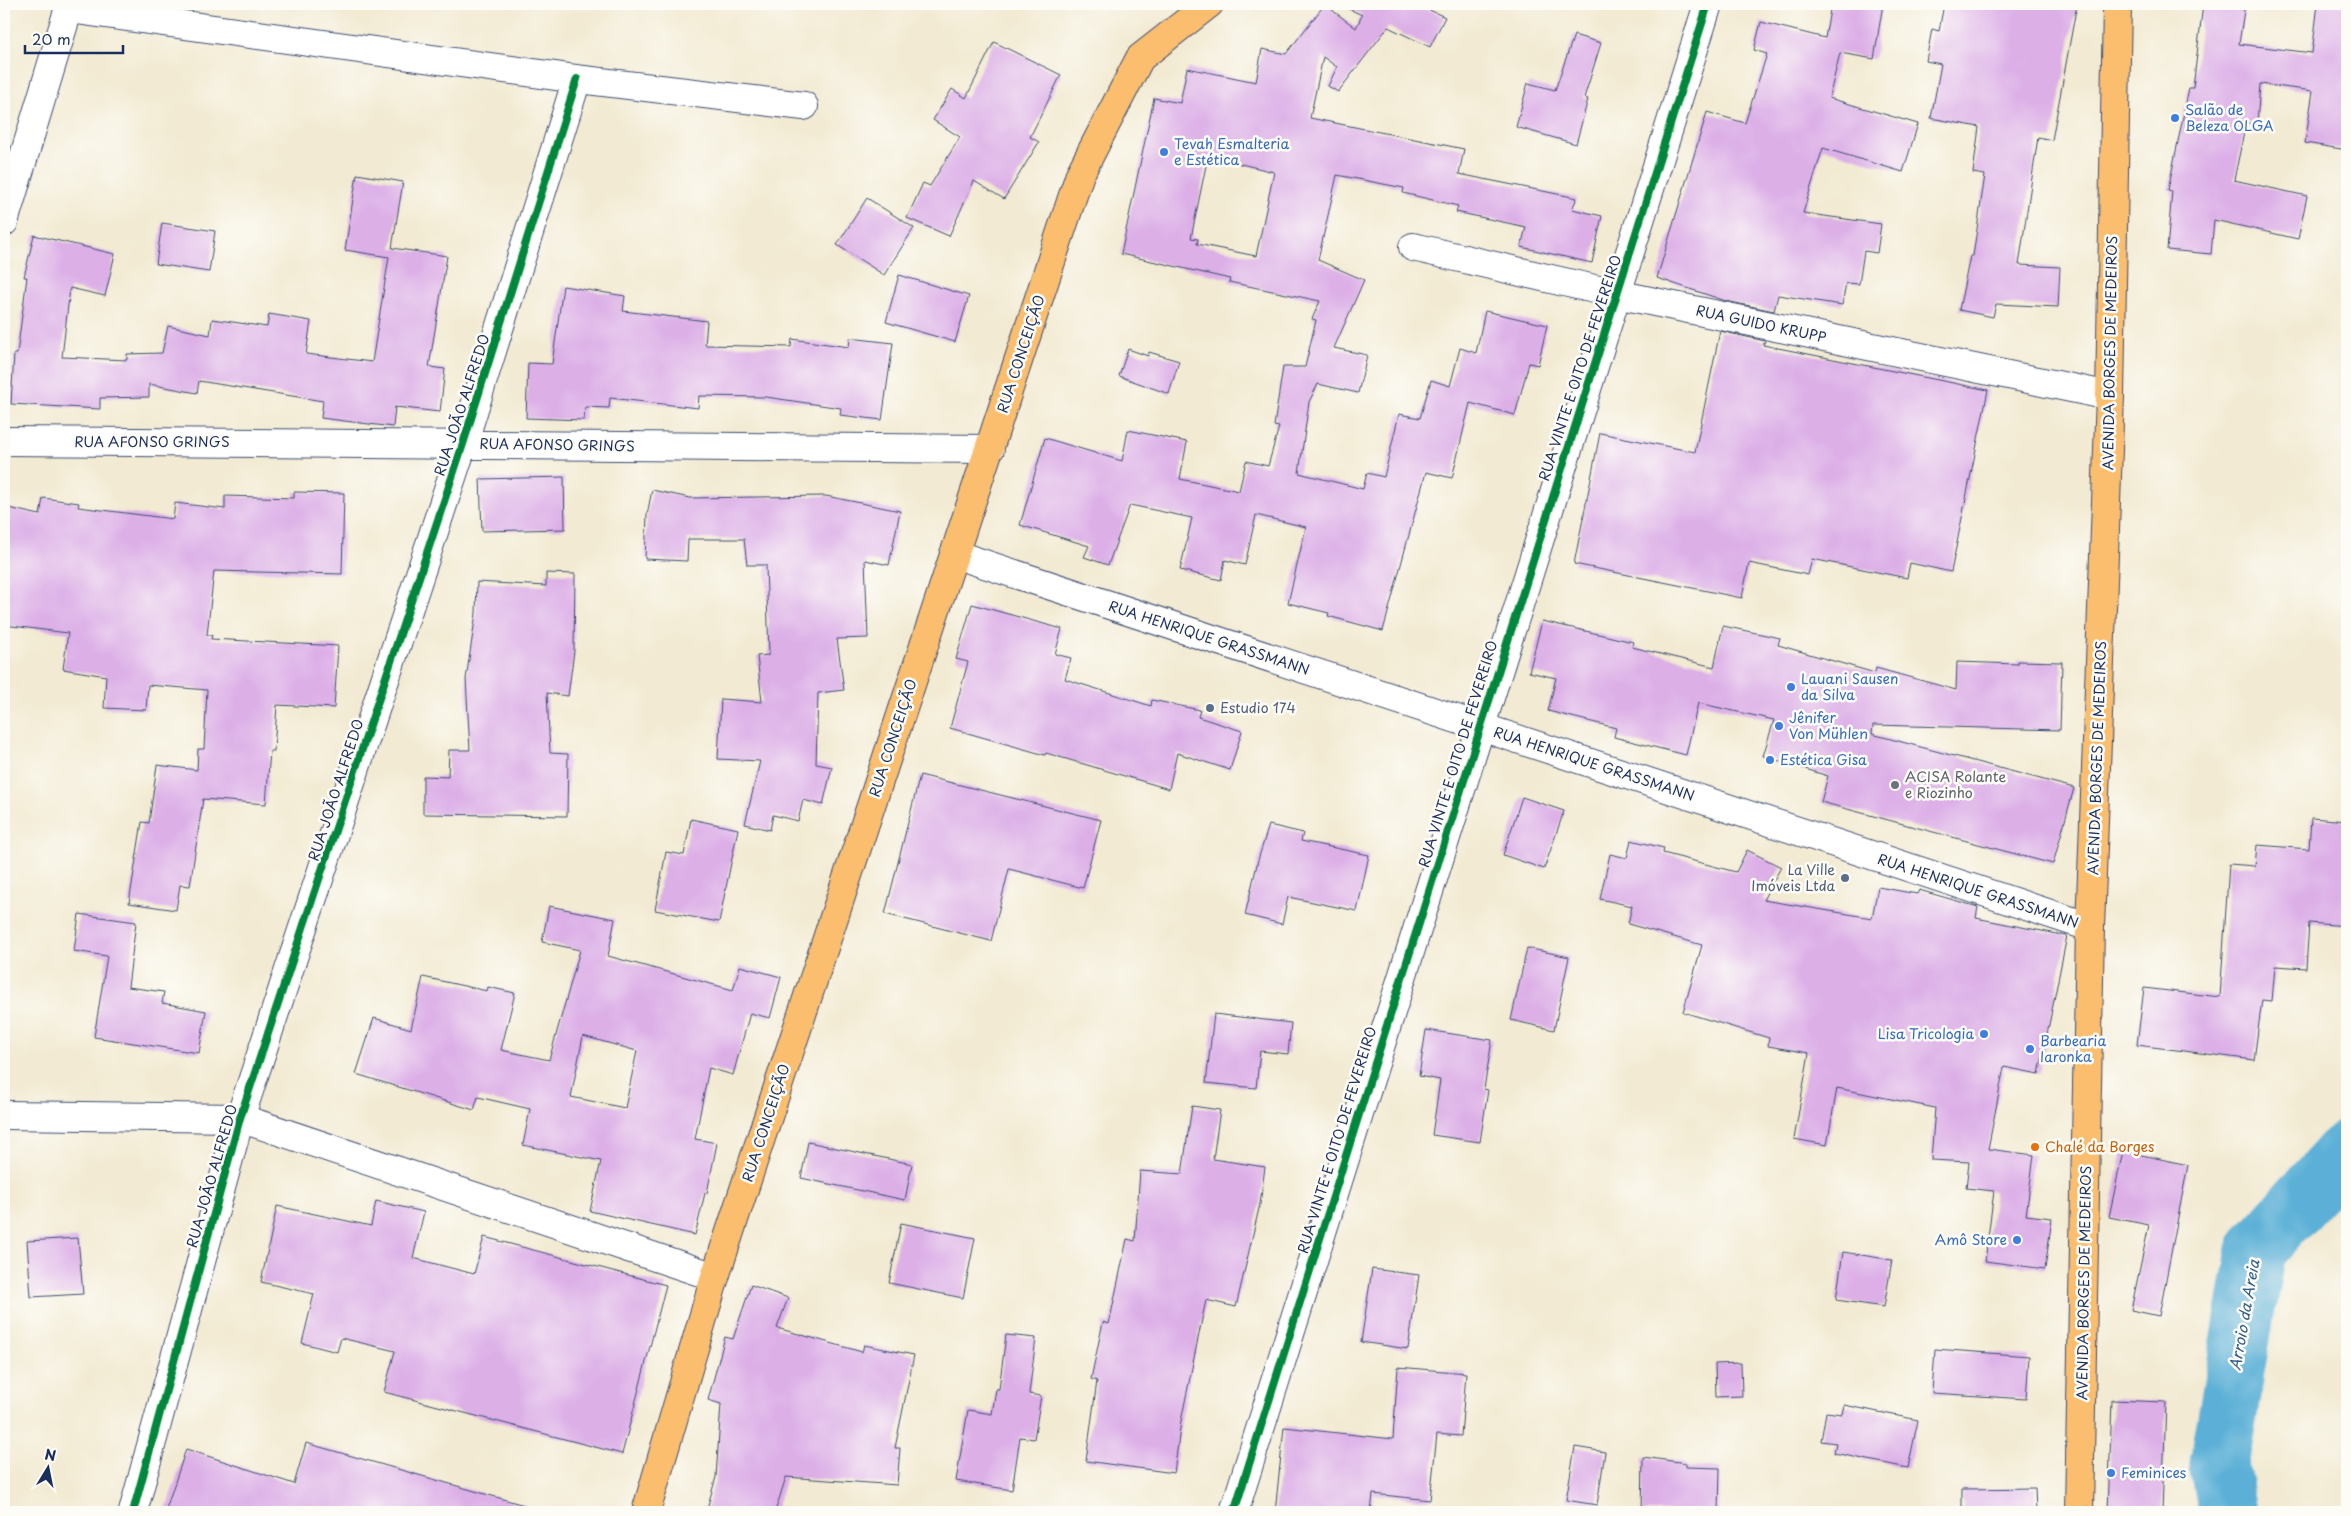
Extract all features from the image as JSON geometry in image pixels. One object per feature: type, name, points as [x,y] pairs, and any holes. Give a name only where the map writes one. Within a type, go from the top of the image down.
[{"type":"main road","name":"RUA CONCEIÇÃO","points":[[646,1512],[715,1277],[1080,174],[1140,58],[1209,4]]},
{"type":"main road","name":"AVENIDA BORGES DE MEDEIROS","points":[[2079,1512],[2090,928],[2110,396],[2117,4]]},
{"type":"street","name":"RUA VINTE E OITO DE FEVEREIRO","points":[[1234,1512],[1479,727],[1708,4]]},
{"type":"street","points":[[4,222],[69,6],[577,79],[804,106]]},
{"type":"street","name":"RUA JOÃO ALFREDO","points":[[133,1512],[240,1118],[463,444],[577,79]]},
{"type":"street","name":"RUA GUIDO KRUPP","points":[[1413,247],[1616,294],[2110,396]]},
{"type":"street","name":"RUA AFONSO GRINGS","points":[[4,441],[990,449]]},
{"type":"street","name":"RUA HENRIQUE GRASSMANN","points":[[954,554],[2090,928]]},
{"type":"street","points":[[4,1115],[240,1118],[715,1277]]},
{"type":"building","points":[[1325,4],[1334,4],[1332,10],[1356,28],[1362,15],[1338,4],[1416,4],[1445,17],[1430,47],[1388,27],[1338,92],[1328,86],[1337,67],[1323,57],[1310,118],[1464,149],[1459,174],[1577,198],[1572,209],[1602,216],[1592,263],[1521,247],[1526,227],[1456,212],[1458,206],[1403,193],[1404,188],[1337,175],[1318,260],[1364,280],[1334,348],[1367,355],[1358,393],[1318,384],[1309,402],[1299,473],[1363,489],[1367,473],[1384,477],[1399,414],[1420,418],[1431,380],[1450,386],[1460,348],[1476,353],[1485,311],[1547,325],[1538,365],[1529,363],[1515,415],[1470,403],[1452,478],[1426,472],[1383,631],[1328,616],[1329,613],[1288,603],[1306,527],[1256,515],[1245,565],[1225,560],[1221,580],[1180,570],[1192,518],[1130,505],[1108,565],[1084,557],[1089,546],[1020,525],[1045,438],[1122,461],[1128,430],[1187,442],[1180,479],[1239,491],[1246,461],[1268,466],[1279,427],[1274,426],[1283,367],[1305,367],[1316,320],[1312,319],[1320,301],[1229,282],[1230,279],[1121,254],[1154,98],[1180,103],[1187,68],[1256,82],[1262,49],[1286,54]],"holes":[[[1208,156],[1274,172],[1256,256],[1197,244],[1198,239],[1191,238]]]},
{"type":"building","points":[[1831,4],[1883,4],[1874,59],[1840,53],[1829,98],[1918,124],[1903,172],[1823,148],[1803,213],[1881,224],[1877,253],[1864,251],[1859,284],[1846,283],[1842,305],[1778,295],[1774,311],[1726,301],[1657,278],[1707,112],[1745,123],[1767,54],[1754,50],[1761,22],[1825,38]]},
{"type":"building","points":[[1944,4],[2077,4],[2052,140],[2038,137],[2019,265],[2060,267],[2058,307],[1996,304],[1993,317],[1959,310],[1970,256],[1973,256],[1985,175],[1973,173],[1979,127],[1931,118],[1941,64],[1926,61],[1932,29],[1939,31]]},
{"type":"building","points":[[2203,4],[2245,4],[2239,44],[2312,53],[2318,4],[2347,4],[2347,150],[2305,143],[2313,91],[2260,84],[2257,124],[2246,123],[2234,180],[2307,196],[2298,239],[2214,220],[2211,254],[2167,250],[2172,191],[2168,190],[2189,88],[2193,88]]},
{"type":"building","points":[[1574,35],[1601,43],[1584,98],[1588,99],[1576,144],[1516,127],[1528,83],[1555,90]]},
{"type":"building","points":[[994,42],[1061,75],[1030,137],[1039,142],[1004,199],[974,181],[949,236],[907,218],[923,183],[930,186],[960,137],[933,120],[952,89],[966,98]]},
{"type":"building","points":[[357,174],[403,182],[392,248],[447,256],[429,367],[445,369],[440,412],[395,407],[393,427],[321,418],[323,401],[199,381],[197,393],[149,384],[149,397],[100,398],[100,409],[11,404],[14,354],[17,354],[27,277],[24,277],[34,235],[115,254],[105,296],[70,288],[62,357],[127,360],[127,354],[162,353],[168,326],[210,335],[212,319],[267,327],[269,314],[311,321],[306,354],[372,362],[389,257],[345,250]]},
{"type":"building","points":[[867,198],[914,228],[884,275],[837,245]]},
{"type":"building","points":[[162,223],[215,231],[209,272],[156,264]]},
{"type":"building","points":[[899,275],[969,296],[955,342],[886,322]]},
{"type":"building","points":[[563,286],[625,296],[623,311],[707,321],[705,345],[791,347],[792,339],[849,347],[850,338],[893,343],[882,420],[840,415],[841,408],[766,397],[699,396],[698,408],[610,398],[609,408],[585,407],[584,420],[526,418],[528,363],[552,364]]},
{"type":"building","points":[[1720,331],[1765,341],[1763,345],[1988,390],[1951,572],[1910,563],[1907,578],[1812,559],[1808,575],[1749,563],[1742,598],[1574,564],[1600,433],[1695,452]]},
{"type":"building","points":[[1128,349],[1148,356],[1149,352],[1179,361],[1169,394],[1119,376]]},
{"type":"building","points":[[564,477],[565,529],[482,531],[480,479]]},
{"type":"building","points":[[652,490],[690,498],[826,496],[900,511],[889,565],[865,560],[868,638],[837,639],[844,690],[818,693],[816,764],[832,767],[823,805],[803,800],[798,821],[773,815],[770,830],[745,824],[760,761],[718,759],[721,699],[762,702],[757,656],[769,655],[766,565],[747,565],[744,539],[688,539],[687,561],[645,559],[647,515]]},
{"type":"building","points":[[294,492],[344,493],[342,574],[214,571],[207,635],[212,635],[211,639],[338,646],[334,708],[277,705],[274,751],[270,751],[266,804],[203,799],[190,886],[180,885],[176,910],[129,903],[142,822],[149,823],[157,765],[197,770],[198,749],[204,749],[207,690],[148,685],[146,710],[104,708],[106,676],[63,669],[68,633],[4,625],[4,507],[40,515],[43,498],[79,503],[78,507],[173,519],[175,503],[225,509],[225,496],[294,498]]},
{"type":"building","points":[[546,573],[575,574],[574,651],[568,696],[547,693],[550,753],[568,754],[567,816],[423,814],[423,776],[448,777],[449,750],[470,750],[466,679],[476,613],[477,582],[546,586]]},
{"type":"building","points":[[972,604],[1062,629],[1055,654],[1071,658],[1065,679],[1151,706],[1152,700],[1200,710],[1198,717],[1242,731],[1230,770],[1177,753],[1169,789],[1046,753],[1045,755],[950,728],[968,662],[956,659]]},
{"type":"building","points":[[1542,621],[1633,642],[1632,647],[1714,667],[1723,626],[1780,638],[1778,645],[1875,673],[1876,668],[1956,690],[1957,662],[2018,664],[2018,661],[2062,662],[2060,730],[1873,725],[1872,734],[2074,788],[2053,864],[1821,802],[1828,776],[1763,756],[1774,720],[1698,703],[1686,755],[1614,737],[1616,728],[1548,711],[1556,678],[1529,672]]},
{"type":"building","points":[[920,775],[1101,820],[1083,888],[1009,869],[991,941],[885,914]]},
{"type":"building","points":[[1522,797],[1564,811],[1544,869],[1503,855]]},
{"type":"building","points":[[2311,818],[2347,821],[2347,926],[2309,923],[2306,968],[2275,966],[2272,1001],[2262,1000],[2254,1060],[2137,1045],[2144,988],[2220,997],[2229,864],[2255,866],[2257,845],[2309,849]]},
{"type":"building","points":[[691,819],[738,829],[719,922],[655,910],[666,852],[684,855]]},
{"type":"building","points":[[1269,825],[1303,833],[1301,841],[1369,855],[1357,911],[1288,897],[1282,924],[1245,915],[1258,860]]},
{"type":"building","points":[[1631,840],[1664,848],[1663,853],[1736,872],[1747,850],[1781,867],[1763,900],[1872,918],[1878,887],[1917,894],[1919,890],[1978,907],[1976,918],[2067,936],[2039,1074],[2004,1067],[1988,1149],[2034,1155],[2026,1215],[2052,1218],[2045,1269],[1985,1261],[1994,1191],[1966,1188],[1969,1162],[1931,1160],[1935,1108],[1837,1088],[1827,1145],[1794,1139],[1809,1053],[1768,1046],[1769,1038],[1683,1012],[1702,945],[1628,924],[1632,906],[1600,899],[1610,854],[1627,858]]},
{"type":"building","points":[[549,906],[615,919],[608,956],[733,990],[740,966],[781,977],[770,1018],[750,1013],[733,1075],[709,1068],[695,1139],[717,1143],[707,1193],[705,1193],[695,1235],[590,1211],[601,1161],[523,1145],[530,1109],[478,1097],[474,1110],[356,1074],[374,1018],[411,1029],[423,977],[487,991],[488,987],[515,993],[501,1050],[549,1060],[580,950],[542,942]],"holes":[[[583,1036],[637,1051],[625,1108],[571,1097]]]},
{"type":"building","points":[[79,914],[136,922],[128,987],[164,992],[162,1003],[206,1011],[199,1053],[94,1037],[107,956],[74,951]]},
{"type":"building","points":[[1527,948],[1569,957],[1554,1030],[1511,1020]]},
{"type":"building","points":[[1214,1014],[1291,1023],[1288,1054],[1260,1051],[1256,1088],[1206,1083]]},
{"type":"building","points":[[1426,1030],[1492,1040],[1484,1089],[1488,1090],[1480,1142],[1432,1135],[1440,1080],[1419,1076]]},
{"type":"building","points":[[1192,1106],[1220,1110],[1213,1159],[1265,1167],[1260,1204],[1236,1307],[1206,1300],[1181,1421],[1174,1473],[1086,1461],[1097,1381],[1091,1379],[1103,1322],[1109,1324],[1127,1239],[1135,1241],[1140,1171],[1182,1174]]},
{"type":"building","points":[[808,1142],[912,1164],[905,1200],[801,1178]]},
{"type":"building","points":[[2123,1151],[2188,1165],[2159,1316],[2131,1310],[2149,1225],[2109,1217]]},
{"type":"building","points":[[376,1201],[424,1212],[413,1258],[474,1274],[484,1237],[666,1285],[622,1454],[384,1392],[395,1351],[341,1338],[337,1352],[302,1343],[314,1294],[261,1282],[277,1206],[371,1226]]},
{"type":"building","points":[[901,1223],[975,1238],[963,1298],[889,1283]]},
{"type":"building","points":[[78,1238],[83,1294],[31,1297],[27,1241]]},
{"type":"building","points":[[1843,1252],[1892,1260],[1884,1307],[1836,1300]]},
{"type":"building","points":[[1372,1269],[1419,1275],[1408,1349],[1361,1342]]},
{"type":"building","points":[[751,1285],[788,1298],[777,1328],[862,1352],[864,1345],[914,1355],[895,1448],[900,1448],[897,1485],[786,1477],[775,1512],[706,1512],[716,1477],[721,1404],[708,1400],[725,1337],[733,1339]]},
{"type":"building","points":[[1006,1335],[1036,1338],[1029,1394],[1041,1396],[1034,1439],[1020,1437],[1012,1490],[956,1481],[968,1410],[992,1414],[996,1389],[999,1389]]},
{"type":"building","points":[[1935,1349],[2029,1356],[2026,1399],[1932,1393]]},
{"type":"building","points":[[1741,1363],[1742,1396],[1716,1397],[1715,1364]]},
{"type":"building","points":[[1398,1367],[1466,1373],[1461,1436],[1437,1434],[1430,1500],[1373,1494],[1371,1512],[1275,1512],[1284,1427],[1393,1439]]},
{"type":"building","points":[[2112,1400],[2166,1402],[2162,1512],[2108,1512]]},
{"type":"building","points":[[1844,1405],[1918,1420],[1908,1468],[1834,1453],[1836,1443],[1821,1441],[1826,1412],[1842,1414]]},
{"type":"building","points":[[306,1443],[524,1505],[523,1512],[165,1512],[186,1449],[294,1484]]},
{"type":"building","points":[[1575,1447],[1605,1452],[1597,1505],[1566,1500]]},
{"type":"building","points":[[1643,1457],[1686,1463],[1686,1467],[1720,1468],[1719,1512],[1642,1512]]},
{"type":"building","points":[[2035,1488],[2036,1512],[1962,1512],[1962,1489]]},
{"type":"waterway","name":"Arroio da Areia","points":[[2228,1512],[2219,1464],[2256,1251],[2347,1150]]},
{"type":"cycle path","points":[[1234,1512],[1708,4]]},
{"type":"cycle path","points":[[133,1512],[240,1118],[463,444],[577,79]]},
{"type":"place","name":"Salão de Beleza OLGA","points":[[2175,118]]},
{"type":"place","name":"Tevah Esmalteria e Estética","points":[[1164,152]]},
{"type":"place","name":"Lauani Sausen da Silva","points":[[1791,687]]},
{"type":"place","name":"Estudio 174","points":[[1210,708]]},
{"type":"place","name":"Jênifer Von Mühlen","points":[[1779,726]]},
{"type":"place","name":"Estética Gisa","points":[[1770,760]]},
{"type":"place","name":"ACISA Rolante e Riozinho","points":[[1895,785]]},
{"type":"place","name":"La Ville Imóveis Ltda","points":[[1845,878]]},
{"type":"place","name":"Lisa Tricologia","points":[[1984,1034]]},
{"type":"place","name":"Barbearia Iaronka","points":[[2030,1049]]},
{"type":"place","name":"Chalé da Borges","points":[[2035,1147]]},
{"type":"place","name":"Amô Store","points":[[2017,1240]]},
{"type":"place","name":"Feminices","points":[[2111,1473]]}]
